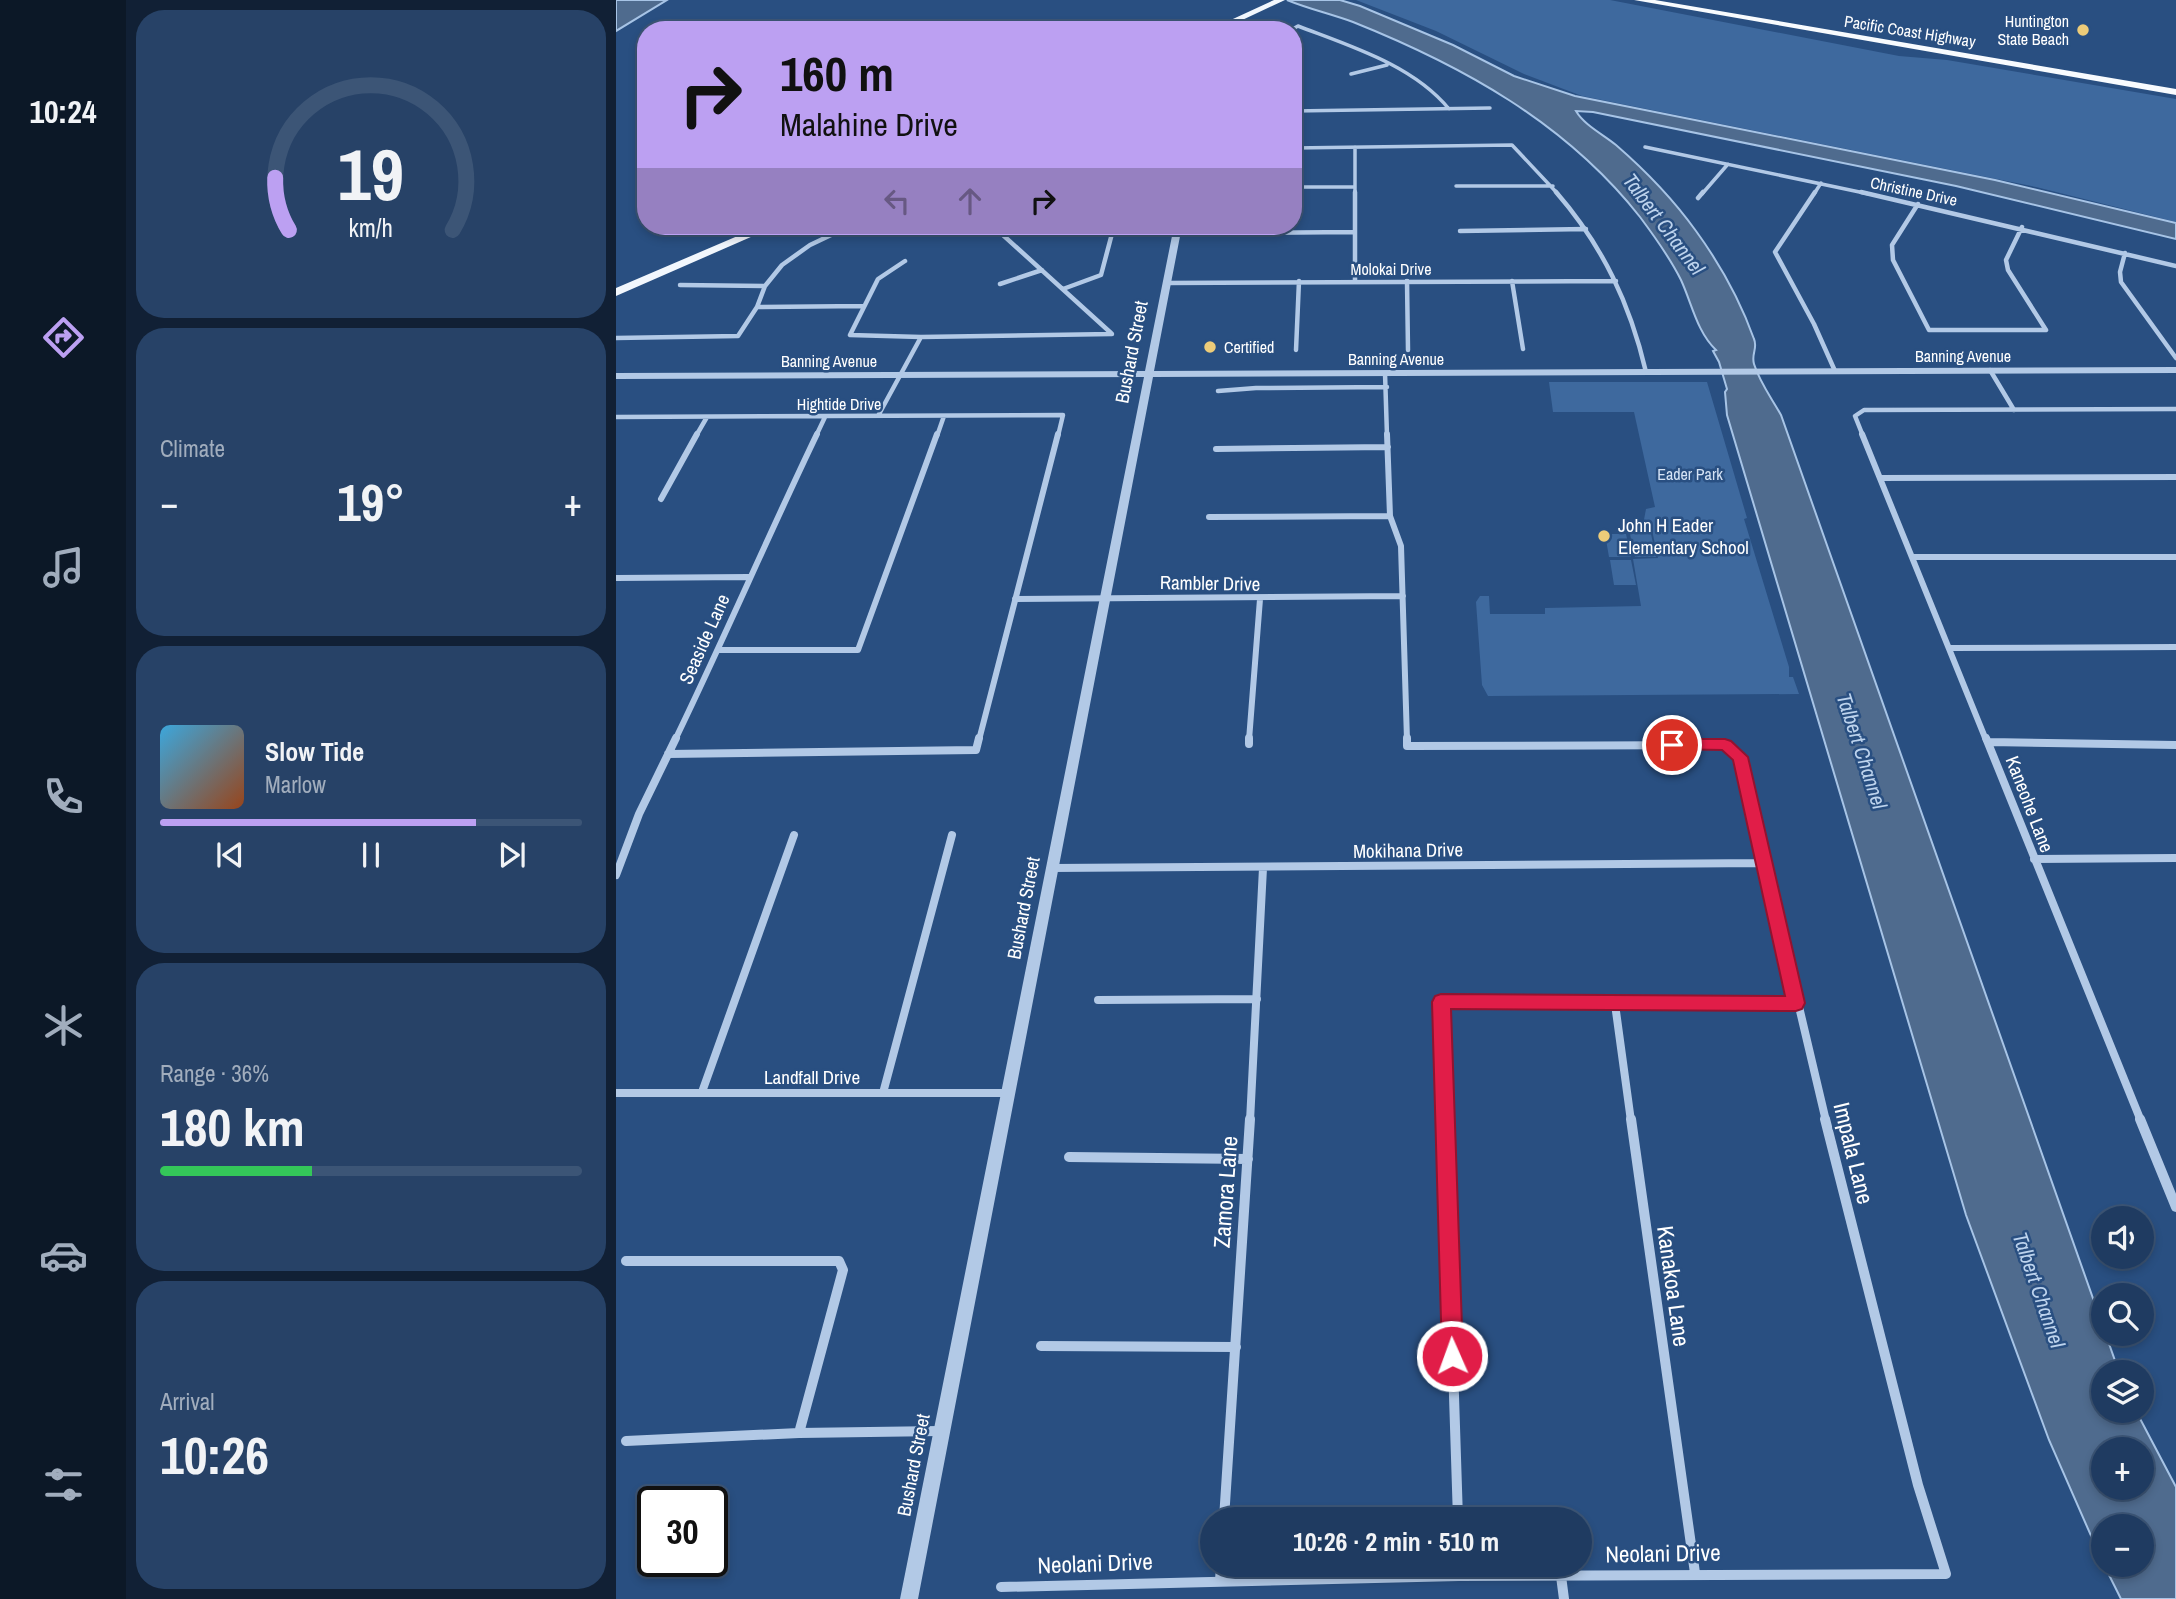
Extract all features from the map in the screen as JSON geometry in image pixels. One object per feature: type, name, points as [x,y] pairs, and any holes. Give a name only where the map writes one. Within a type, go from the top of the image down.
[{"type":"highway","name":"Pacific Coast Highway","points":[[1639,0],[2176,92]]},
{"type":"highway","name":"Pacific Coast Highway","points":[[1666,0],[2176,87]]},
{"type":"main road","points":[[1233,21],[1280,0]]},
{"type":"main road","points":[[616,281],[724,235]]},
{"type":"main road","points":[[616,292],[749,235]]},
{"type":"street","points":[[1302,28],[1387,65],[1434,91],[1449,109]]},
{"type":"street","points":[[1352,74],[1387,65]]},
{"type":"street","points":[[1302,111],[1490,108]]},
{"type":"street","points":[[1302,148],[1512,145],[1553,186],[1586,229],[1616,281],[1629,310],[1647,372]]},
{"type":"street","name":"Christine Drive","points":[[1645,146],[2022,227],[2176,267]]},
{"type":"street","points":[[1354,147],[1355,281]]},
{"type":"street","points":[[1698,198],[1728,164]]},
{"type":"street","points":[[1821,183],[1775,252],[1814,324],[1835,371]]},
{"type":"street","points":[[1456,186],[1553,186]]},
{"type":"street","points":[[1302,187],[1354,187]]},
{"type":"street","points":[[1918,204],[1892,245],[1893,260],[1929,330],[2046,330],[2008,270],[2006,260],[2022,227]]},
{"type":"street","points":[[1460,231],[1586,229]]},
{"type":"street","points":[[1302,232],[1354,232]]},
{"type":"street","points":[[616,338],[738,337],[757,307],[765,286],[782,265],[810,245],[831,235]]},
{"type":"street","points":[[905,261],[878,279],[850,335],[921,337],[1112,334],[1003,235]]},
{"type":"street","points":[[1063,289],[1101,275],[1112,235]]},
{"type":"street","name":"Bushard Street","points":[[909,1599],[1176,235]]},
{"type":"street","points":[[2125,253],[2120,272],[2121,282],[2176,358]]},
{"type":"street","points":[[1000,284],[1042,270]]},
{"type":"street","points":[[1296,351],[1299,281]]},
{"type":"street","points":[[1407,281],[1408,350]]},
{"type":"street","points":[[1512,281],[1523,349]]},
{"type":"street","name":"Molokai Drive","points":[[1166,283],[1616,281]]},
{"type":"street","points":[[680,285],[765,286]]},
{"type":"street","points":[[757,307],[863,306]]},
{"type":"street","points":[[878,416],[891,386],[908,366],[921,337]]},
{"type":"street","points":[[1990,370],[2014,410],[2176,409]]},
{"type":"street","name":"Banning Avenue","points":[[616,376],[2176,370]]},
{"type":"street","points":[[1385,373],[1390,516],[1401,546],[1403,596]]},
{"type":"street","name":"Banning Avenue","points":[[1218,391],[1256,387],[1387,387]]},
{"type":"street","name":"Kaneohe Lane","points":[[2014,410],[1864,410],[1855,416],[2176,1208]]},
{"type":"street","name":"Hightide Drive","points":[[616,417],[1063,415],[1016,598]]},
{"type":"street","points":[[719,650],[858,650],[944,416]]},
{"type":"street","points":[[661,499],[707,417]]},
{"type":"street","name":"Seaside Lane","points":[[616,875],[639,814],[719,650],[748,577],[825,417]]},
{"type":"street","points":[[1216,449],[1388,447]]},
{"type":"street","points":[[1880,478],[2176,477]]},
{"type":"street","points":[[1209,517],[1390,516]]},
{"type":"street","points":[[1913,557],[2176,557]]},
{"type":"street","points":[[616,578],[748,577]]},
{"type":"street","name":"Rambler Drive","points":[[1016,598],[1260,599],[1403,596]]},
{"type":"street","name":"Impala Lane","points":[[1403,596],[1407,746],[1725,745],[1735,751],[1743,765],[1796,1003],[1918,1485],[1946,1574]]},
{"type":"street","points":[[668,754],[976,751],[1016,598]]},
{"type":"street","points":[[1249,744],[1260,599]]},
{"type":"street","points":[[1951,648],[2176,648]]},
{"type":"street","points":[[1989,742],[2176,745]]},
{"type":"street","points":[[702,1092],[794,835]]},
{"type":"street","points":[[883,1093],[952,835]]},
{"type":"street","points":[[2034,859],[2176,858]]},
{"type":"street","name":"Mokihana Drive","points":[[1052,868],[1763,863]]},
{"type":"street","name":"Zamora Lane","points":[[1225,1507],[1248,1159],[1263,867]]},
{"type":"street","points":[[1098,1000],[1257,999]]},
{"type":"street","points":[[1458,1507],[1441,1002],[1796,1003]]},
{"type":"street","name":"Kanakoa Lane","points":[[1615,1004],[1695,1573]]},
{"type":"street","name":"Landfall Drive","points":[[616,1093],[1009,1093]]},
{"type":"street","points":[[1069,1157],[1248,1159]]},
{"type":"street","points":[[626,1261],[839,1261],[843,1270],[799,1433]]},
{"type":"street","points":[[1041,1346],[1236,1347]]},
{"type":"street","points":[[626,1441],[799,1433],[940,1431]]},
{"type":"street","name":"Neolani Drive","points":[[1592,1575],[1946,1574]]},
{"type":"street","points":[[1220,1577],[1220,1581]]},
{"type":"street","name":"Neolani Drive","points":[[1001,1587],[1307,1577]]},
{"type":"street","points":[[1561,1577],[1563,1599]]},
{"type":"green space","points":[[1356,0],[1610,0],[1899,56],[1947,60],[2176,99],[2176,222],[2036,187],[1582,96],[1524,74],[1436,31]]},
{"type":"green space","name":"Eader Park","points":[[1549,382],[1707,382],[1747,518],[1744,519],[1789,667],[1789,677],[1793,677],[1799,694],[1488,696],[1482,685],[1476,602],[1480,596],[1489,596],[1490,614],[1545,614],[1545,608],[1641,606],[1633,559],[1658,558],[1652,530],[1643,525],[1646,509],[1655,507],[1634,412],[1553,412]]},
{"type":"green space","points":[[1605,534],[1626,534],[1631,557],[1609,557]]},
{"type":"green space","points":[[1630,534],[1651,534],[1656,557],[1635,557]]},
{"type":"green space","points":[[1610,560],[1631,560],[1636,585],[1614,585]]},
{"type":"water","points":[[616,0],[667,0],[616,31]]},
{"type":"water","name":"Talbert Channel","points":[[1287,0],[1340,0],[1360,6],[1453,45],[1514,76],[1575,96],[1995,180],[2176,223],[2176,239],[1956,186],[1593,112],[1576,111],[1638,165],[1678,208],[1721,269],[1736,296],[1755,342],[1754,364],[1781,415],[2091,1293],[2091,1346],[2110,1346],[2115,1360],[2091,1360],[2091,1423],[2142,1423],[2150,1437],[2091,1437],[2091,1500],[2154,1500],[2154,1445],[2176,1487],[2176,1599],[2121,1599],[2110,1577],[2154,1577],[2154,1514],[2091,1514],[2091,1536],[2049,1440],[1966,1215],[1727,415],[1727,389],[1713,351],[1716,350],[1699,326],[1677,272],[1646,225],[1611,183],[1546,126],[1473,78],[1353,22]]},
{"type":"place","name":"Huntington State Beach","points":[[2083,30]]},
{"type":"place","name":"Certified","points":[[1210,347]]},
{"type":"place","name":"John H Eader Elementary School","points":[[1604,536]]},
{"type":"route","points":[[1452,1356],[1441,1002],[1796,1003],[1740,757],[1725,745],[1672,745]]}]
